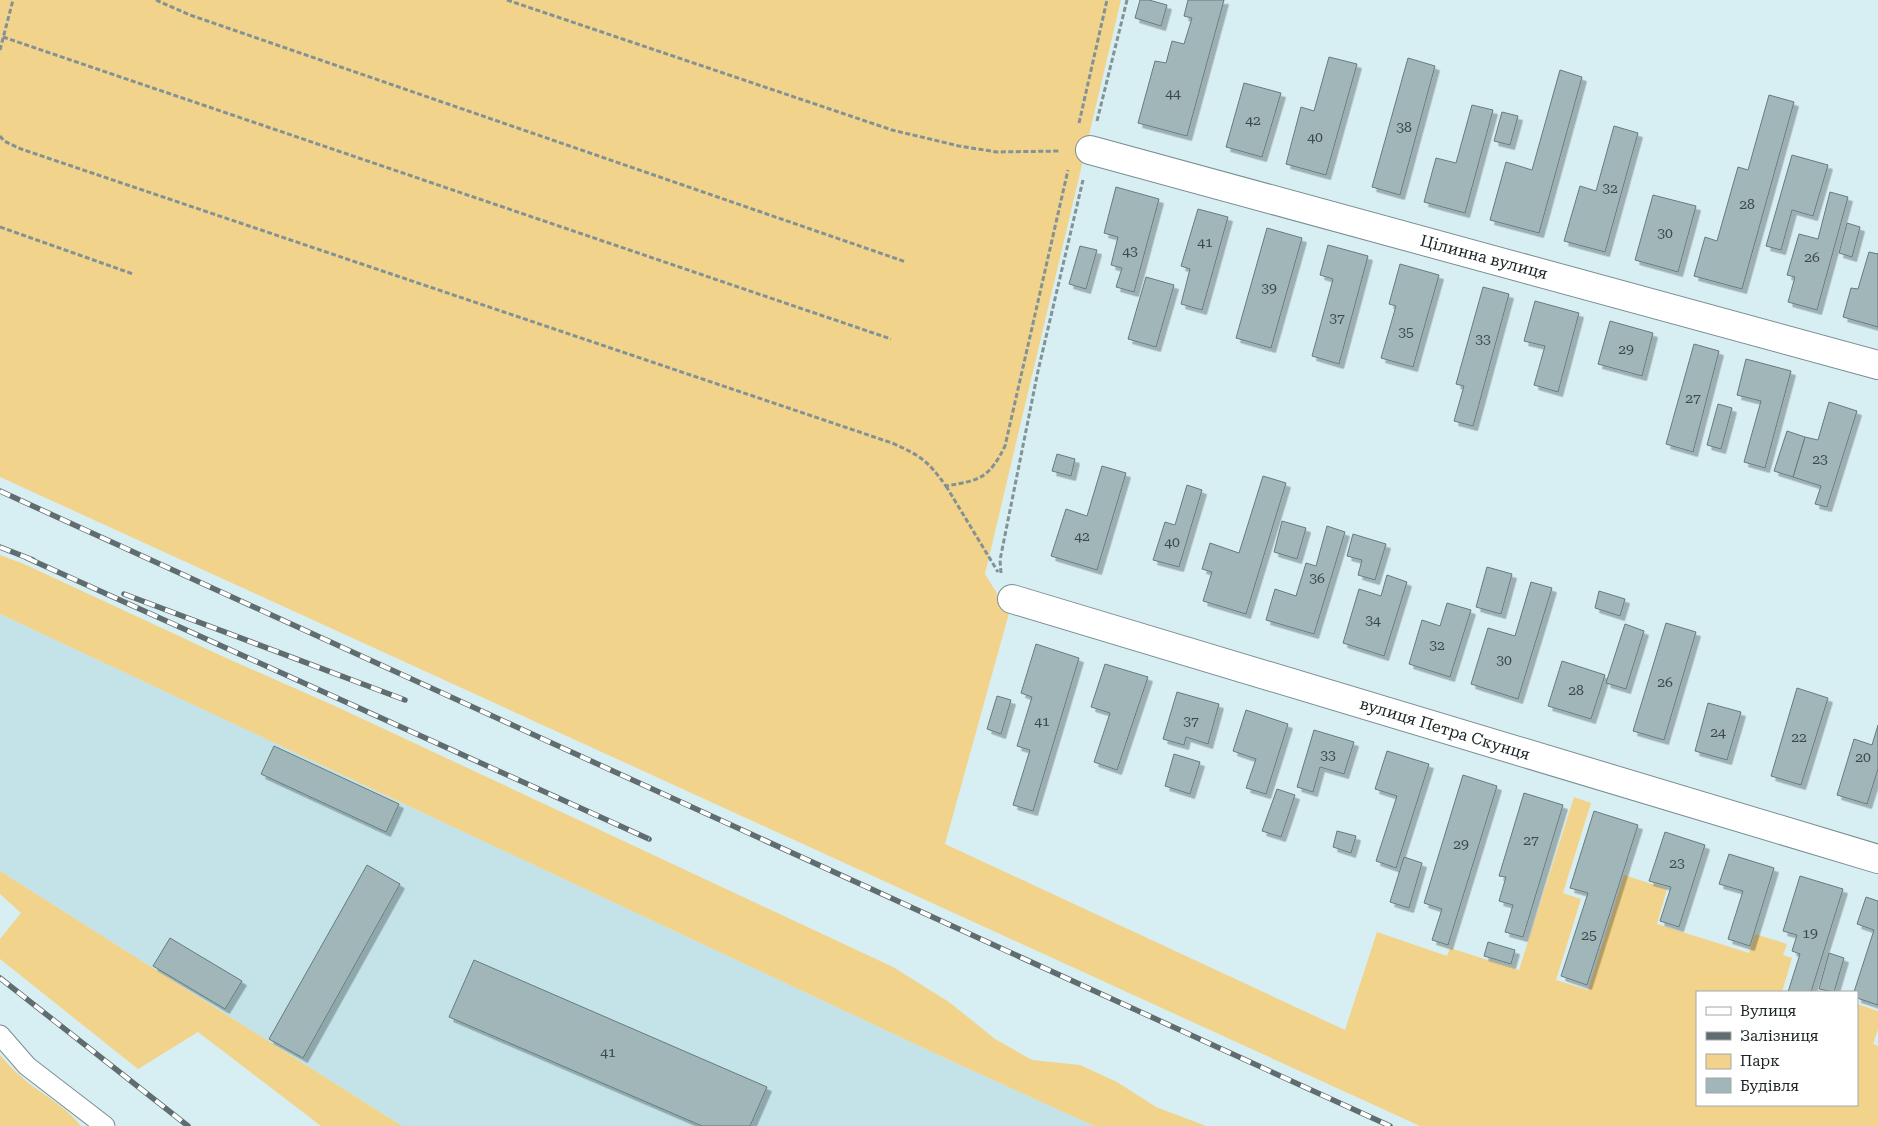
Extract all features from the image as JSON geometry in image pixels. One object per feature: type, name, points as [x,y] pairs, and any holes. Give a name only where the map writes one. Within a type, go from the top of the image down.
[{"type":"street","name":"Цілинна вулиця","points":[[1081,150],[1878,365]]},
{"type":"street","name":"вулиця Петра Скунця","points":[[1012,599],[1878,859]]},
{"type":"lane","points":[[0,1035],[27,1066],[106,1126]]},
{"type":"path","points":[[0,50],[13,0]]},
{"type":"path","points":[[156,0],[190,15],[906,262]]},
{"type":"path","points":[[507,0],[892,130],[959,146],[996,152],[1081,150]]},
{"type":"path","points":[[0,136],[4,141],[31,152],[892,443],[915,453],[930,464],[946,486],[1001,577],[1000,560],[1081,150],[1107,0]]},
{"type":"path","points":[[946,486],[972,482],[988,474],[1005,446],[1081,150],[1127,0]]},
{"type":"path","points":[[3,37],[891,339]]},
{"type":"path","points":[[0,227],[133,274]]},
{"type":"shaded area","points":[[0,614],[947,1059],[1094,1126],[402,1126],[0,871]]},
{"type":"green space","points":[[0,0],[1121,0],[985,574],[1009,613],[945,844],[1345,1030],[1377,932],[1447,956],[1450,948],[1519,970],[1574,797],[1591,803],[1563,893],[1581,899],[1556,980],[1588,990],[1624,875],[1667,889],[1657,924],[1749,953],[1755,934],[1787,944],[1783,955],[1792,958],[1782,991],[1696,991],[1696,1106],[1858,1106],[1858,1004],[1878,1011],[1878,1029],[1873,1044],[1878,1046],[1878,1126],[1420,1126],[0,477]]},
{"type":"green space","points":[[0,555],[24,564],[224,657],[335,706],[893,967],[949,1002],[995,1039],[1032,1060],[1080,1065],[1117,1082],[1156,1107],[1206,1126],[1094,1126],[947,1059],[0,614]]},
{"type":"green space","points":[[0,871],[402,1126],[321,1126],[198,1032],[138,1069],[0,959],[0,939],[21,913],[0,894]]},
{"type":"green space","points":[[0,1055],[22,1078],[62,1107],[81,1126],[0,1126]]},
{"type":"building","points":[[1140,0],[1149,0],[1167,5],[1161,26],[1135,18]]},
{"type":"building","points":[[1188,0],[1224,0],[1187,136],[1138,123],[1155,61],[1166,63],[1172,41],[1184,44],[1192,18],[1184,16]]},
{"type":"building","points":[[1329,57],[1357,64],[1326,175],[1286,164],[1301,107],[1314,111]]},
{"type":"building","points":[[1408,58],[1435,66],[1400,195],[1372,187]]},
{"type":"building","points":[[1560,70],[1582,77],[1539,233],[1490,220],[1506,162],[1532,170]]},
{"type":"building","points":[[1244,83],[1281,93],[1262,157],[1226,147]]},
{"type":"building","points":[[1769,95],[1794,102],[1742,289],[1694,276],[1705,237],[1717,241],[1738,167],[1748,170]]},
{"type":"building","points":[[1472,105],[1493,110],[1465,213],[1424,202],[1436,158],[1456,163]]},
{"type":"building","points":[[1502,112],[1518,116],[1510,145],[1494,141]]},
{"type":"building","points":[[1614,126],[1638,133],[1605,252],[1564,241],[1580,186],[1596,191]]},
{"type":"building","points":[[1792,155],[1828,165],[1813,216],[1792,210],[1781,250],[1766,246]]},
{"type":"building","points":[[1116,187],[1159,199],[1134,292],[1116,287],[1122,268],[1111,265],[1118,237],[1104,233]]},
{"type":"building","points":[[1830,192],[1848,197],[1817,310],[1788,302],[1795,277],[1787,275],[1799,234],[1818,239]]},
{"type":"building","points":[[1653,195],[1696,206],[1678,272],[1635,260]]},
{"type":"building","points":[[1198,209],[1228,217],[1202,310],[1181,304],[1190,269],[1181,266]]},
{"type":"building","points":[[1847,223],[1860,227],[1852,257],[1839,253]]},
{"type":"building","points":[[1267,228],[1302,238],[1271,348],[1236,338]]},
{"type":"building","points":[[1328,245],[1368,256],[1339,364],[1312,356],[1333,279],[1320,275]]},
{"type":"building","points":[[1080,246],[1097,250],[1086,289],[1069,284]]},
{"type":"building","points":[[1869,252],[1878,254],[1878,327],[1843,317],[1851,288],[1858,289]]},
{"type":"building","points":[[1400,264],[1439,275],[1413,367],[1381,358],[1396,306],[1389,304]]},
{"type":"building","points":[[1146,277],[1174,285],[1156,347],[1128,339]]},
{"type":"building","points":[[1483,287],[1509,294],[1473,426],[1454,421],[1464,386],[1456,384]]},
{"type":"building","points":[[1535,301],[1579,313],[1558,392],[1534,385],[1545,346],[1524,341]]},
{"type":"building","points":[[1610,321],[1653,333],[1642,376],[1598,364]]},
{"type":"building","points":[[1694,344],[1719,351],[1693,452],[1666,444]]},
{"type":"building","points":[[1746,359],[1791,371],[1765,468],[1744,462],[1761,401],[1737,395]]},
{"type":"building","points":[[1829,402],[1857,411],[1827,507],[1815,504],[1821,486],[1793,477],[1805,437],[1818,440]]},
{"type":"building","points":[[1718,404],[1732,408],[1721,449],[1707,445]]},
{"type":"building","points":[[1787,431],[1805,437],[1793,477],[1774,471]]},
{"type":"building","points":[[1057,454],[1075,459],[1071,476],[1052,471]]},
{"type":"building","points":[[1102,466],[1126,473],[1097,570],[1051,556],[1066,509],[1087,516]]},
{"type":"building","points":[[1263,476],[1286,483],[1246,614],[1203,601],[1212,572],[1202,569],[1210,543],[1239,553]]},
{"type":"building","points":[[1187,485],[1202,490],[1179,567],[1153,560],[1165,522],[1175,525]]},
{"type":"building","points":[[1282,521],[1306,528],[1297,559],[1274,552]]},
{"type":"building","points":[[1327,526],[1345,532],[1314,634],[1266,620],[1275,589],[1296,596],[1306,563],[1316,566]]},
{"type":"building","points":[[1353,534],[1386,544],[1375,580],[1358,575],[1362,560],[1347,556]]},
{"type":"building","points":[[1487,567],[1512,574],[1501,614],[1476,607]]},
{"type":"building","points":[[1387,575],[1407,582],[1384,656],[1343,643],[1359,589],[1381,596]]},
{"type":"building","points":[[1531,582],[1552,588],[1518,699],[1471,684],[1488,628],[1515,636]]},
{"type":"building","points":[[1599,591],[1625,599],[1620,616],[1595,608]]},
{"type":"building","points":[[1447,603],[1471,610],[1450,677],[1409,664],[1422,620],[1440,626]]},
{"type":"building","points":[[1666,623],[1696,632],[1664,740],[1633,731]]},
{"type":"building","points":[[1625,624],[1644,631],[1626,689],[1606,683]]},
{"type":"building","points":[[1036,644],[1079,658],[1033,811],[1013,805],[1030,750],[1017,746],[1032,697],[1021,693]]},
{"type":"building","points":[[1562,661],[1605,675],[1591,719],[1548,706]]},
{"type":"building","points":[[1105,664],[1148,677],[1117,770],[1094,762],[1110,713],[1091,707]]},
{"type":"building","points":[[1797,688],[1828,698],[1801,785],[1771,776]]},
{"type":"building","points":[[1177,692],[1219,704],[1208,744],[1186,737],[1184,745],[1163,739]]},
{"type":"building","points":[[997,696],[1011,700],[1001,734],[987,729]]},
{"type":"building","points":[[1708,703],[1741,712],[1727,760],[1695,751]]},
{"type":"building","points":[[1246,710],[1288,724],[1266,794],[1246,788],[1256,759],[1233,751]]},
{"type":"building","points":[[1878,725],[1878,769],[1867,804],[1837,795],[1854,739],[1872,745]]},
{"type":"building","points":[[1314,730],[1354,742],[1344,774],[1320,767],[1313,792],[1297,787]]},
{"type":"building","points":[[274,746],[399,804],[386,832],[261,774]]},
{"type":"building","points":[[1387,751],[1429,764],[1396,868],[1376,861],[1397,796],[1375,789]]},
{"type":"building","points":[[1174,754],[1200,762],[1190,794],[1165,786]]},
{"type":"building","points":[[1463,775],[1497,786],[1448,945],[1432,940],[1442,909],[1424,903]]},
{"type":"building","points":[[1277,789],[1295,795],[1281,837],[1262,831]]},
{"type":"building","points":[[1524,793],[1563,805],[1523,937],[1505,932],[1513,905],[1499,901],[1506,877],[1499,876]]},
{"type":"building","points":[[1594,811],[1638,825],[1587,985],[1561,976],[1588,893],[1570,888]]},
{"type":"building","points":[[1337,831],[1356,836],[1351,853],[1333,847]]},
{"type":"building","points":[[1665,832],[1705,845],[1679,927],[1660,921],[1671,887],[1649,881]]},
{"type":"building","points":[[1729,854],[1774,868],[1750,946],[1728,939],[1743,891],[1719,884]]},
{"type":"building","points":[[1404,857],[1422,863],[1409,908],[1390,902]]},
{"type":"building","points":[[367,865],[400,884],[303,1058],[269,1039]]},
{"type":"building","points":[[1800,876],[1843,889],[1811,991],[1788,991],[1800,954],[1792,951],[1797,935],[1783,931]]},
{"type":"building","points":[[1866,897],[1878,901],[1878,1005],[1858,998],[1858,991],[1854,991],[1874,930],[1857,924]]},
{"type":"building","points":[[170,938],[242,981],[225,1009],[153,966]]},
{"type":"building","points":[[1488,942],[1515,950],[1511,964],[1484,956]]},
{"type":"building","points":[[1829,953],[1844,958],[1834,991],[1819,989]]},
{"type":"building","points":[[474,960],[767,1087],[750,1126],[702,1126],[449,1017]]},
{"type":"railway","points":[[0,491],[1390,1126]]},
{"type":"railway","points":[[0,547],[33,560]]},
{"type":"railway","points":[[27,558],[649,839]]},
{"type":"railway","points":[[124,594],[405,700]]},
{"type":"railway","points":[[0,978],[188,1126]]}]
